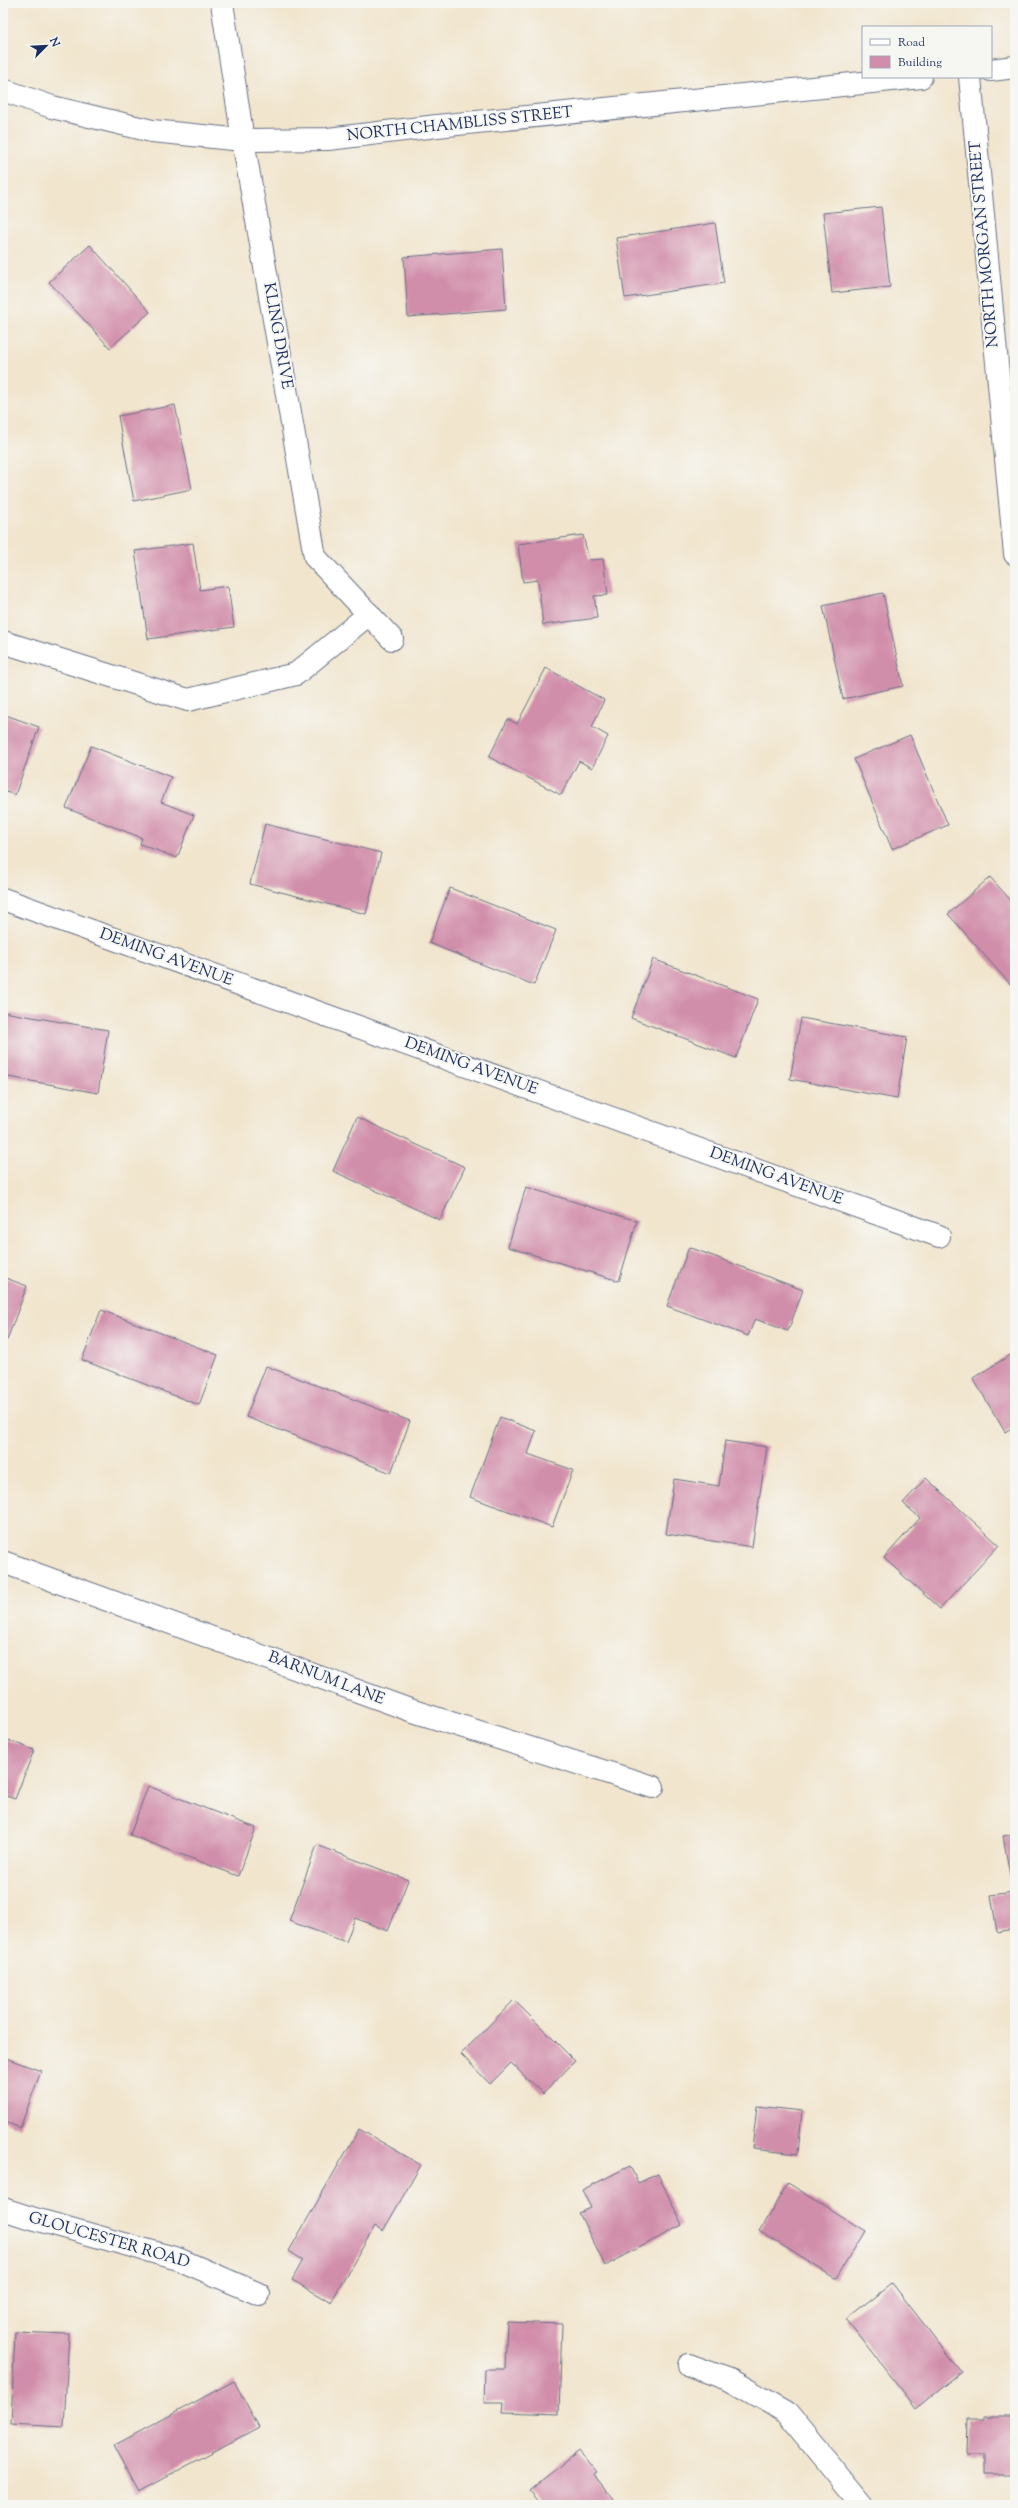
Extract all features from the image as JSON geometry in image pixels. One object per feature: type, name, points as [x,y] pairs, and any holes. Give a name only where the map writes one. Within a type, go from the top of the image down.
[{"type":"street","name":"KLING DRIVE","points":[[222,3],[243,140],[315,557],[392,639]]},
{"type":"street","points":[[992,70],[1015,67]]},
{"type":"street","name":"NORTH CHAMBLISS STREET","points":[[3,90],[52,107],[113,123],[152,131],[243,140],[328,140],[437,126],[911,78]]},
{"type":"street","name":"NORTH MORGAN STREET","points":[[970,78],[1015,554]]},
{"type":"street","points":[[3,642],[188,700],[296,674],[369,614]]},
{"type":"street","name":"DEMING AVENUE","points":[[3,900],[939,1236]]},
{"type":"street","name":"BARNUM LANE","points":[[3,1562],[410,1710],[653,1787]]},
{"type":"street","name":"GLOUCESTER ROAD","points":[[3,2209],[178,2259],[259,2294]]},
{"type":"street","points":[[689,2364],[730,2380],[786,2412],[862,2505]]},
{"type":"building","points":[[881,207],[890,287],[832,293],[823,213]]},
{"type":"building","points":[[715,223],[724,283],[625,298],[616,238]]},
{"type":"building","points":[[90,245],[150,312],[110,348],[49,282]]},
{"type":"building","points":[[502,249],[506,309],[408,317],[404,257]]},
{"type":"building","points":[[175,405],[192,489],[134,501],[118,416]]},
{"type":"building","points":[[583,535],[589,560],[603,559],[608,595],[594,596],[597,618],[543,625],[538,580],[523,582],[518,544]]},
{"type":"building","points":[[193,543],[200,590],[228,586],[234,627],[148,639],[135,551]]},
{"type":"building","points":[[883,593],[903,686],[843,699],[823,606]]},
{"type":"building","points":[[546,668],[604,700],[592,727],[608,736],[592,768],[579,761],[561,795],[489,757],[508,719],[517,724]]},
{"type":"building","points":[[3,714],[39,727],[15,795],[3,791]]},
{"type":"building","points":[[910,735],[948,825],[892,849],[854,759]]},
{"type":"building","points":[[91,746],[171,777],[161,802],[194,815],[177,858],[140,844],[142,838],[66,808]]},
{"type":"building","points":[[265,824],[381,853],[366,914],[250,884]]},
{"type":"building","points":[[990,877],[1015,905],[1015,979],[1010,984],[948,914]]},
{"type":"building","points":[[450,888],[556,930],[534,985],[429,943]]},
{"type":"building","points":[[653,959],[758,999],[736,1058],[631,1018]]},
{"type":"building","points":[[3,1012],[108,1030],[98,1093],[3,1076]]},
{"type":"building","points":[[801,1018],[907,1037],[897,1099],[790,1079]]},
{"type":"building","points":[[357,1117],[465,1167],[440,1220],[333,1171]]},
{"type":"building","points":[[526,1187],[637,1221],[619,1281],[508,1247]]},
{"type":"building","points":[[689,1247],[803,1290],[788,1331],[755,1319],[748,1336],[667,1306]]},
{"type":"building","points":[[3,1277],[27,1286],[7,1340],[3,1338]]},
{"type":"building","points":[[101,1310],[218,1355],[199,1405],[82,1360]]},
{"type":"building","points":[[1015,1352],[1015,1426],[1005,1432],[973,1378]]},
{"type":"building","points":[[266,1366],[410,1421],[391,1473],[246,1417]]},
{"type":"building","points":[[500,1417],[536,1431],[528,1454],[573,1470],[552,1527],[470,1497]]},
{"type":"building","points":[[725,1441],[767,1447],[752,1547],[666,1534],[674,1479],[719,1486]]},
{"type":"building","points":[[926,1478],[999,1545],[940,1609],[884,1558],[920,1518],[903,1503]]},
{"type":"building","points":[[3,1738],[34,1750],[15,1799],[3,1795]]},
{"type":"building","points":[[148,1786],[256,1828],[238,1876],[130,1835]]},
{"type":"building","points":[[1015,1834],[1015,1929],[997,1932],[991,1895],[1013,1892],[1003,1836]]},
{"type":"building","points":[[317,1845],[408,1880],[388,1931],[355,1918],[346,1942],[289,1921]]},
{"type":"building","points":[[514,2000],[575,2061],[543,2094],[511,2063],[490,2084],[461,2054]]},
{"type":"building","points":[[3,2057],[41,2071],[20,2128],[3,2121]]},
{"type":"building","points":[[757,2106],[802,2111],[798,2154],[752,2149]]},
{"type":"building","points":[[359,2129],[421,2165],[383,2231],[375,2226],[331,2302],[292,2280],[303,2260],[289,2251]]},
{"type":"building","points":[[630,2166],[638,2183],[658,2174],[682,2225],[605,2266],[579,2213],[591,2208],[582,2190]]},
{"type":"building","points":[[788,2183],[865,2231],[836,2279],[759,2231]]},
{"type":"building","points":[[892,2283],[961,2372],[916,2408],[846,2319]]},
{"type":"building","points":[[507,2322],[562,2324],[559,2414],[503,2412],[504,2402],[484,2402],[485,2369],[505,2369]]},
{"type":"building","points":[[15,2332],[69,2334],[64,2427],[11,2424]]},
{"type":"building","points":[[234,2381],[259,2427],[138,2492],[113,2446]]},
{"type":"building","points":[[985,2416],[1015,2416],[1015,2475],[986,2475],[986,2453],[967,2453],[968,2419],[985,2419]]},
{"type":"building","points":[[579,2451],[597,2473],[594,2475],[618,2505],[542,2505],[530,2491]]}]
